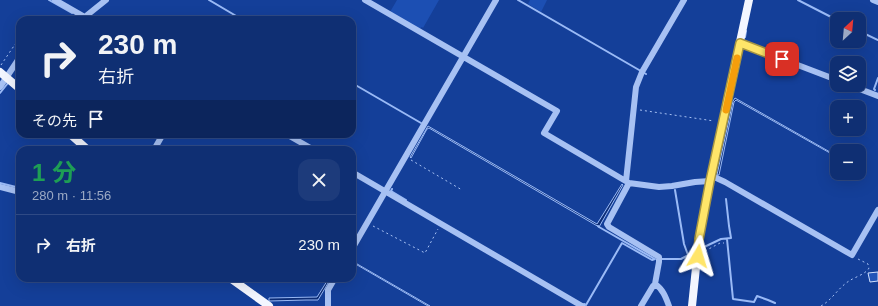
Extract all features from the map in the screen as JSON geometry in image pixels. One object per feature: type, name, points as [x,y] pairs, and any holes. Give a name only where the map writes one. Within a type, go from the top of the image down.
[{"type":"main road","points":[[692,306],[699,239],[749,0]]},
{"type":"main road","points":[[0,72],[16,85]]},
{"type":"main road","points":[[74,138],[84,146]]},
{"type":"main road","points":[[235,282],[265,305]]},
{"type":"street","points":[[55,0],[79,16]]},
{"type":"street","points":[[85,16],[106,0]]},
{"type":"street","points":[[365,0],[557,112],[544,134],[628,182],[659,187],[672,186],[711,178],[725,182],[852,255],[878,210]]},
{"type":"street","points":[[356,242],[496,0]]},
{"type":"street","points":[[641,306],[655,284],[659,262],[658,257],[609,227],[607,224],[628,182],[636,87],[642,72],[684,0]]},
{"type":"street","points":[[873,0],[878,2]]},
{"type":"street","points":[[740,43],[830,77]]},
{"type":"street","points":[[0,86],[16,63]]},
{"type":"street","points":[[866,91],[878,96]]},
{"type":"street","points":[[293,138],[307,146]]},
{"type":"street","points":[[356,174],[582,306]]},
{"type":"street","points":[[0,187],[16,191]]},
{"type":"street","points":[[328,306],[328,290],[333,282]]},
{"type":"street","points":[[655,284],[659,286],[669,306]]},
{"type":"path","points":[[0,65],[16,43]]},
{"type":"path","points":[[634,109],[723,122]]},
{"type":"path","points":[[405,157],[462,190]]},
{"type":"path","points":[[367,222],[425,254],[441,224]]},
{"type":"path","points":[[698,256],[720,243],[724,243]]},
{"type":"path","points":[[821,306],[831,299],[839,288],[848,281],[867,272],[869,268],[868,264],[852,255]]},
{"type":"shaded area","points":[[397,0],[439,0],[423,28],[422,27],[419,29],[390,12]]},
{"type":"shaded area","points":[[530,0],[547,0],[541,12],[528,4]]},
{"type":"shaded area","points":[[735,98],[830,153],[736,100],[734,102],[719,175],[717,175],[733,101]]},
{"type":"shaded area","points":[[428,126],[597,224],[622,184],[623,185],[599,227],[429,128],[427,129],[411,158],[410,157]]},
{"type":"shaded area","points":[[356,263],[430,306],[356,264]]},
{"type":"shaded area","points":[[326,282],[329,282],[318,300],[269,301],[269,298],[317,297]]},
{"type":"building","points":[[878,272],[878,281],[870,282],[868,273]]},
{"type":"waterway","points":[[49,0],[72,13]]},
{"type":"waterway","points":[[209,0],[236,16]]},
{"type":"waterway","points":[[518,0],[646,74]]},
{"type":"waterway","points":[[798,0],[830,16]]},
{"type":"waterway","points":[[745,37],[746,31]]},
{"type":"waterway","points":[[866,34],[878,40]]},
{"type":"waterway","points":[[875,90],[874,89],[878,78]]},
{"type":"waterway","points":[[0,93],[8,83]]},
{"type":"waterway","points":[[356,85],[421,123]]},
{"type":"waterway","points":[[0,183],[16,187]]},
{"type":"waterway","points":[[392,189],[391,191],[406,200]]},
{"type":"waterway","points":[[675,190],[684,244],[688,255]]},
{"type":"waterway","points":[[702,248],[721,239],[731,238],[726,199]]},
{"type":"waterway","points":[[598,226],[653,258]]},
{"type":"waterway","points":[[727,239],[733,299],[754,302],[757,296],[775,303]]},
{"type":"waterway","points":[[584,304],[586,305],[622,243],[652,260],[655,259]]},
{"type":"waterway","points":[[661,259],[681,259],[694,252]]},
{"type":"slow traffic","points":[[726,110],[737,58]]},
{"type":"route","points":[[698,256],[699,239],[710,181],[740,43],[782,59]]}]
